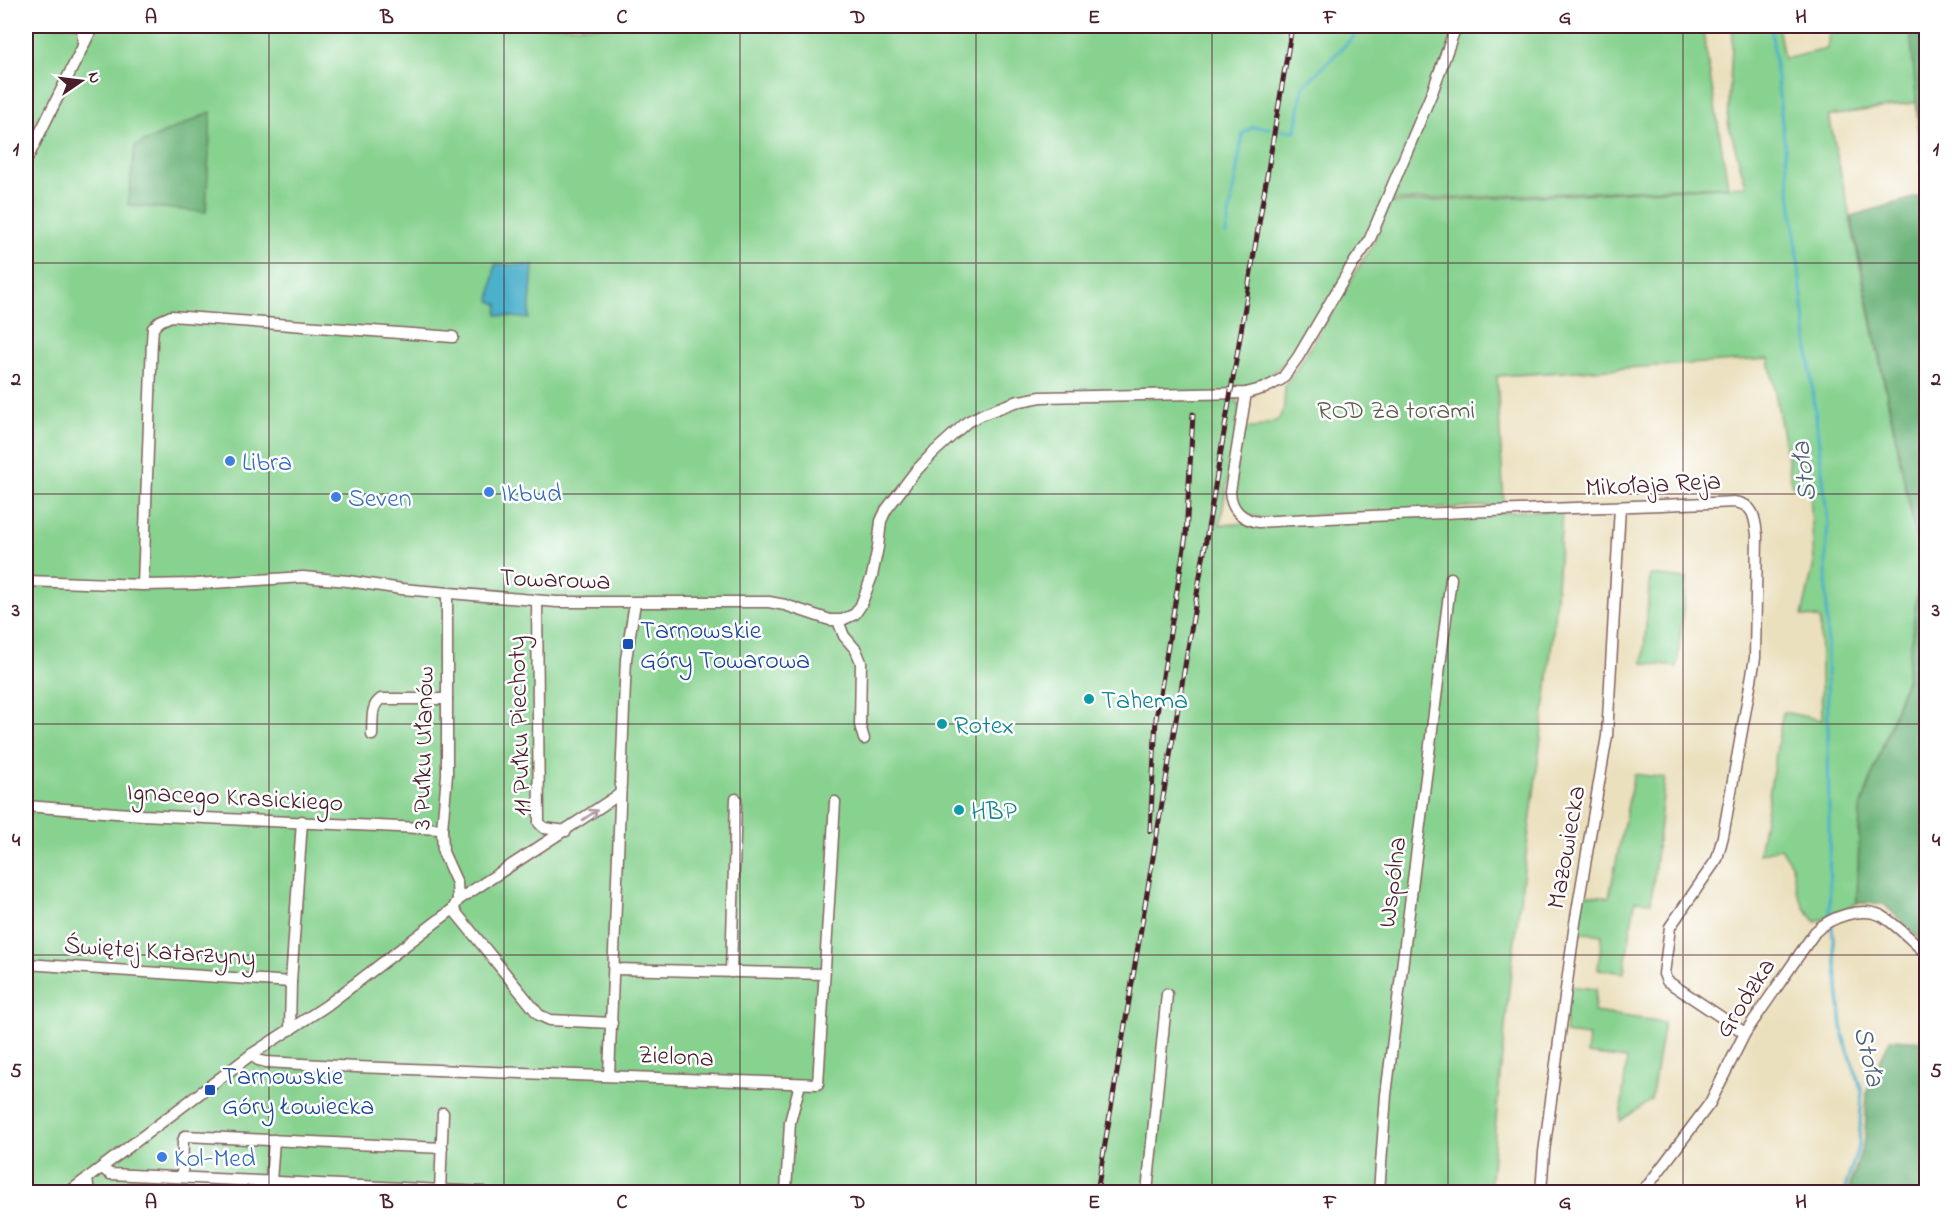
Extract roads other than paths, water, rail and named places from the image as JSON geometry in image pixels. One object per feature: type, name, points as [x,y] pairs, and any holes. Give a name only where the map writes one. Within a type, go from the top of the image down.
[{"type":"street","points":[[864,739],[860,725],[861,662],[856,650],[844,636],[838,621],[852,616],[861,605],[879,547],[880,520],[915,472],[970,420],[1007,404],[1041,397],[1246,393],[1265,388],[1282,379],[1298,357],[1369,241],[1434,90],[1456,26]]},
{"type":"street","points":[[26,161],[83,47],[86,27]]},
{"type":"street","points":[[143,585],[152,341],[153,328],[160,321],[171,316],[453,337]]},
{"type":"street","name":"Mikołaja Reja","points":[[1246,393],[1230,492],[1231,501],[1244,518],[1251,521],[1734,502],[1750,508],[1756,522],[1758,557],[1755,658],[1723,836],[1717,859],[1670,927],[1664,974],[1668,981],[1745,1033]]},
{"type":"street","name":"Mazowiecka","points":[[1540,1192],[1575,923],[1607,736],[1620,507]]},
{"type":"street","name":"Towarowa","points":[[26,581],[143,585],[303,577],[447,594],[537,601],[577,603],[769,602],[838,621]]},
{"type":"street","name":"Wspólna","points":[[1379,1192],[1385,1104],[1451,578]]},
{"type":"street","name":"3 Pułku Ułanów","points":[[447,594],[447,775],[442,829],[443,852],[457,883],[455,904]]},
{"type":"street","name":"11 Pułku Piechoty","points":[[537,601],[539,823],[544,828],[566,831]]},
{"type":"street","points":[[609,1075],[614,969],[617,796],[626,658],[635,603]]},
{"type":"street","points":[[372,735],[374,706],[381,699],[447,699]]},
{"type":"street","points":[[69,1192],[252,1054],[326,1006],[455,904],[617,796]]},
{"type":"street","points":[[730,972],[736,799]]},
{"type":"street","points":[[786,1192],[790,1122],[800,1084],[818,1084],[835,801]]},
{"type":"street","name":"Ignacego Krasickiego","points":[[26,806],[142,815],[442,829]]},
{"type":"street","name":"Świętej Katarzyny","points":[[290,1030],[302,821]]},
{"type":"street","points":[[455,904],[539,1015],[550,1020],[612,1023]]},
{"type":"street","name":"Grodzka","points":[[1640,1192],[1648,1188],[1710,1103],[1745,1033],[1815,932],[1823,924],[1832,919],[1859,913],[1871,913],[1882,917],[1926,952]]},
{"type":"street","name":"Świętej Katarzyny","points":[[26,964],[291,982]]},
{"type":"street","points":[[614,969],[824,974]]},
{"type":"street","points":[[1147,1192],[1167,994]]},
{"type":"street","name":"Zielona","points":[[252,1054],[258,1060],[266,1062],[356,1067],[800,1084]]},
{"type":"street","points":[[440,1191],[443,1113]]},
{"type":"street","points":[[182,1177],[185,1136],[442,1148]]},
{"type":"street","points":[[271,1182],[274,1140]]},
{"type":"street","points":[[102,1168],[110,1174],[484,1192]]},
{"type":"street","points":[[87,1179],[89,1192]]},
{"type":"water","points":[[495,264],[533,266],[529,319],[497,315],[498,304],[490,301]]},
{"type":"waterway","points":[[1281,130],[1296,131],[1303,86],[1365,26]]},
{"type":"waterway","name":"Stoła","points":[[1771,26],[1828,523],[1826,552],[1830,917]]},
{"type":"waterway","points":[[1226,234],[1243,133],[1253,127],[1269,128]]},
{"type":"waterway","name":"Stoła","points":[[1832,926],[1843,1036],[1862,1091],[1859,1144],[1844,1192]]},
{"type":"railway","points":[[1097,1192],[1292,26]]},
{"type":"railway","points":[[1150,831],[1156,719],[1186,535],[1193,414]]},
{"type":"place","name":"Libra","points":[[230,461]]},
{"type":"place","name":"Ikbud","points":[[489,492]]},
{"type":"place","name":"Seven","points":[[336,497]]},
{"type":"place","name":"Tarnowskie Góry Towarowa","points":[[628,644]]},
{"type":"place","name":"Tahema","points":[[1089,699]]},
{"type":"place","name":"Rotex","points":[[942,724]]},
{"type":"place","name":"HBP","points":[[959,810]]},
{"type":"place","name":"Tarnowskie Góry Łowiecka","points":[[210,1090]]},
{"type":"place","name":"Kol-Med","points":[[162,1157]]},
{"type":"park label","name":"ROD Za torami","points":[[1396,409]]}]
